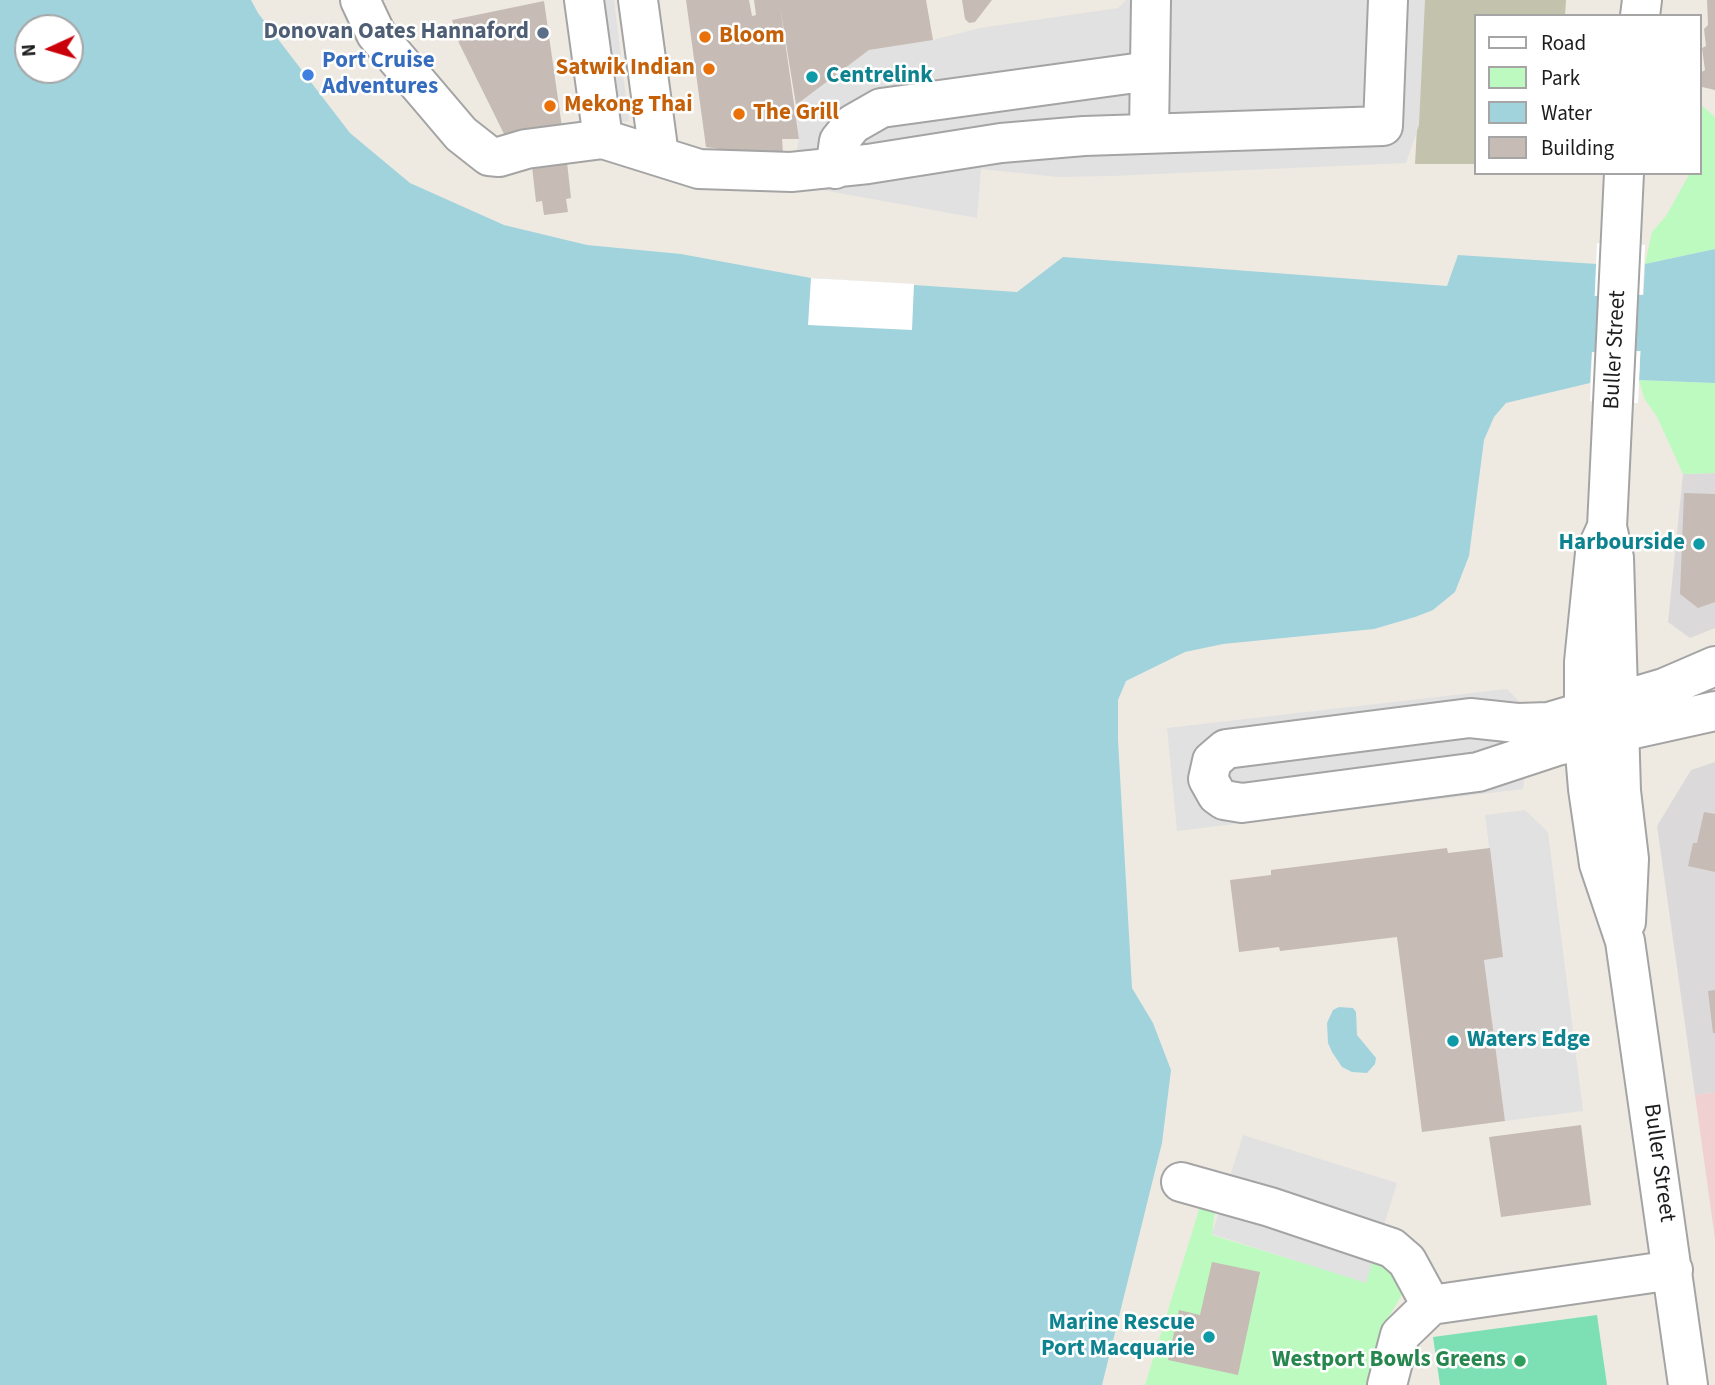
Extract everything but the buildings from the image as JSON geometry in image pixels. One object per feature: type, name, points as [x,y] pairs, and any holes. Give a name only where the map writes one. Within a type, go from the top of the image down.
[{"type":"street","points":[[360,0],[376,34],[461,134],[489,156],[499,157],[526,149],[603,139],[699,169],[791,172],[835,169],[1002,143],[1084,136],[1383,126],[1388,0]]},
{"type":"street","points":[[584,0],[603,139]]},
{"type":"street","points":[[638,0],[659,155]]},
{"type":"street","points":[[1149,133],[1151,0]]},
{"type":"street","points":[[835,169],[839,141],[853,124],[881,108],[1150,71]]},
{"type":"street","name":"Buller Street","points":[[1624,175],[1607,527],[1595,553],[1584,662],[1601,721],[1588,789],[1599,863],[1625,941],[1688,1385]]},
{"type":"street","points":[[1715,666],[1664,688],[1601,721],[1533,752],[1478,772],[1242,803],[1233,803],[1216,795],[1208,779],[1212,761],[1226,749],[1470,718],[1517,723],[1601,721],[1715,711]]},
{"type":"street","points":[[1181,1182],[1270,1207],[1392,1248],[1407,1261],[1431,1305]]},
{"type":"street","points":[[1387,1385],[1400,1335],[1431,1305],[1673,1270]]},
{"type":"shaded area","points":[[589,0],[614,0],[629,121],[605,124]]},
{"type":"shaded area","points":[[1126,0],[1425,0],[1419,125],[1406,163],[1058,177],[981,169],[977,218],[789,184],[799,139],[796,105],[869,50],[933,40],[980,28],[1118,8]]},
{"type":"shaded area","points":[[1424,0],[1566,0],[1565,14],[1474,14],[1474,164],[1415,164]]},
{"type":"shaded area","points":[[1715,473],[1715,628],[1690,638],[1668,622],[1683,474]]},
{"type":"shaded area","points":[[1507,689],[1532,714],[1523,789],[1177,831],[1167,728]]},
{"type":"shaded area","points":[[1715,762],[1715,1092],[1695,1095],[1657,826],[1691,770]]},
{"type":"shaded area","points":[[1525,810],[1548,832],[1583,1111],[1505,1121],[1484,960],[1503,957],[1485,815]]},
{"type":"shaded area","points":[[1715,1092],[1715,1239],[1695,1095]]},
{"type":"shaded area","points":[[1243,1135],[1397,1183],[1366,1283],[1212,1234]]},
{"type":"green space","points":[[1701,105],[1715,117],[1715,249],[1645,264],[1652,232],[1666,216],[1689,175],[1701,175]]},
{"type":"green space","points":[[1639,380],[1715,383],[1715,473],[1683,474],[1657,417],[1644,398]]},
{"type":"green space","points":[[1201,1203],[1215,1209],[1212,1235],[1366,1282],[1373,1258],[1392,1264],[1403,1293],[1388,1318],[1380,1343],[1374,1385],[1145,1385]]},
{"type":"green space","name":"Westport Bowls Greens","points":[[1597,1315],[1607,1385],[1440,1385],[1433,1337]]},
{"type":"water","points":[[0,0],[251,0],[258,13],[350,133],[410,183],[504,225],[587,245],[681,254],[811,278],[1017,292],[1063,257],[1447,286],[1458,255],[1597,264],[1590,383],[1506,403],[1494,417],[1484,440],[1469,556],[1455,592],[1433,610],[1374,629],[1223,644],[1185,652],[1126,681],[1118,700],[1118,740],[1132,988],[1153,1023],[1171,1070],[1162,1143],[1102,1385],[0,1385]]},
{"type":"water","points":[[1715,249],[1715,383],[1639,380],[1645,264]]},
{"type":"water","points":[[1339,1007],[1353,1008],[1356,1012],[1357,1035],[1376,1058],[1375,1064],[1367,1073],[1352,1072],[1342,1067],[1328,1043],[1327,1023],[1333,1010]]},
{"type":"pier","points":[[1597,243],[1645,245],[1638,403],[1590,401]]},
{"type":"pier","points":[[811,278],[914,284],[912,330],[808,325]]},
{"type":"waterway","points":[[1517,330],[1592,324],[1680,322],[1715,308]]},
{"type":"place","name":"Donovan Oates Hannaford","points":[[543,33]]},
{"type":"place","name":"Bloom","points":[[705,37]]},
{"type":"place","name":"Satwik Indian","points":[[709,69]]},
{"type":"place","name":"Port Cruise Adventures","points":[[308,75]]},
{"type":"place","name":"Centrelink","points":[[812,77]]},
{"type":"place","name":"Mekong Thai","points":[[550,106]]},
{"type":"place","name":"The Grill","points":[[739,114]]},
{"type":"place","name":"Harbourside","points":[[1699,544]]},
{"type":"place","name":"Waters Edge","points":[[1453,1041]]},
{"type":"place","name":"Marine Rescue Port Macquarie","points":[[1209,1337]]},
{"type":"place","name":"Westport Bowls Greens","points":[[1520,1361]]}]
